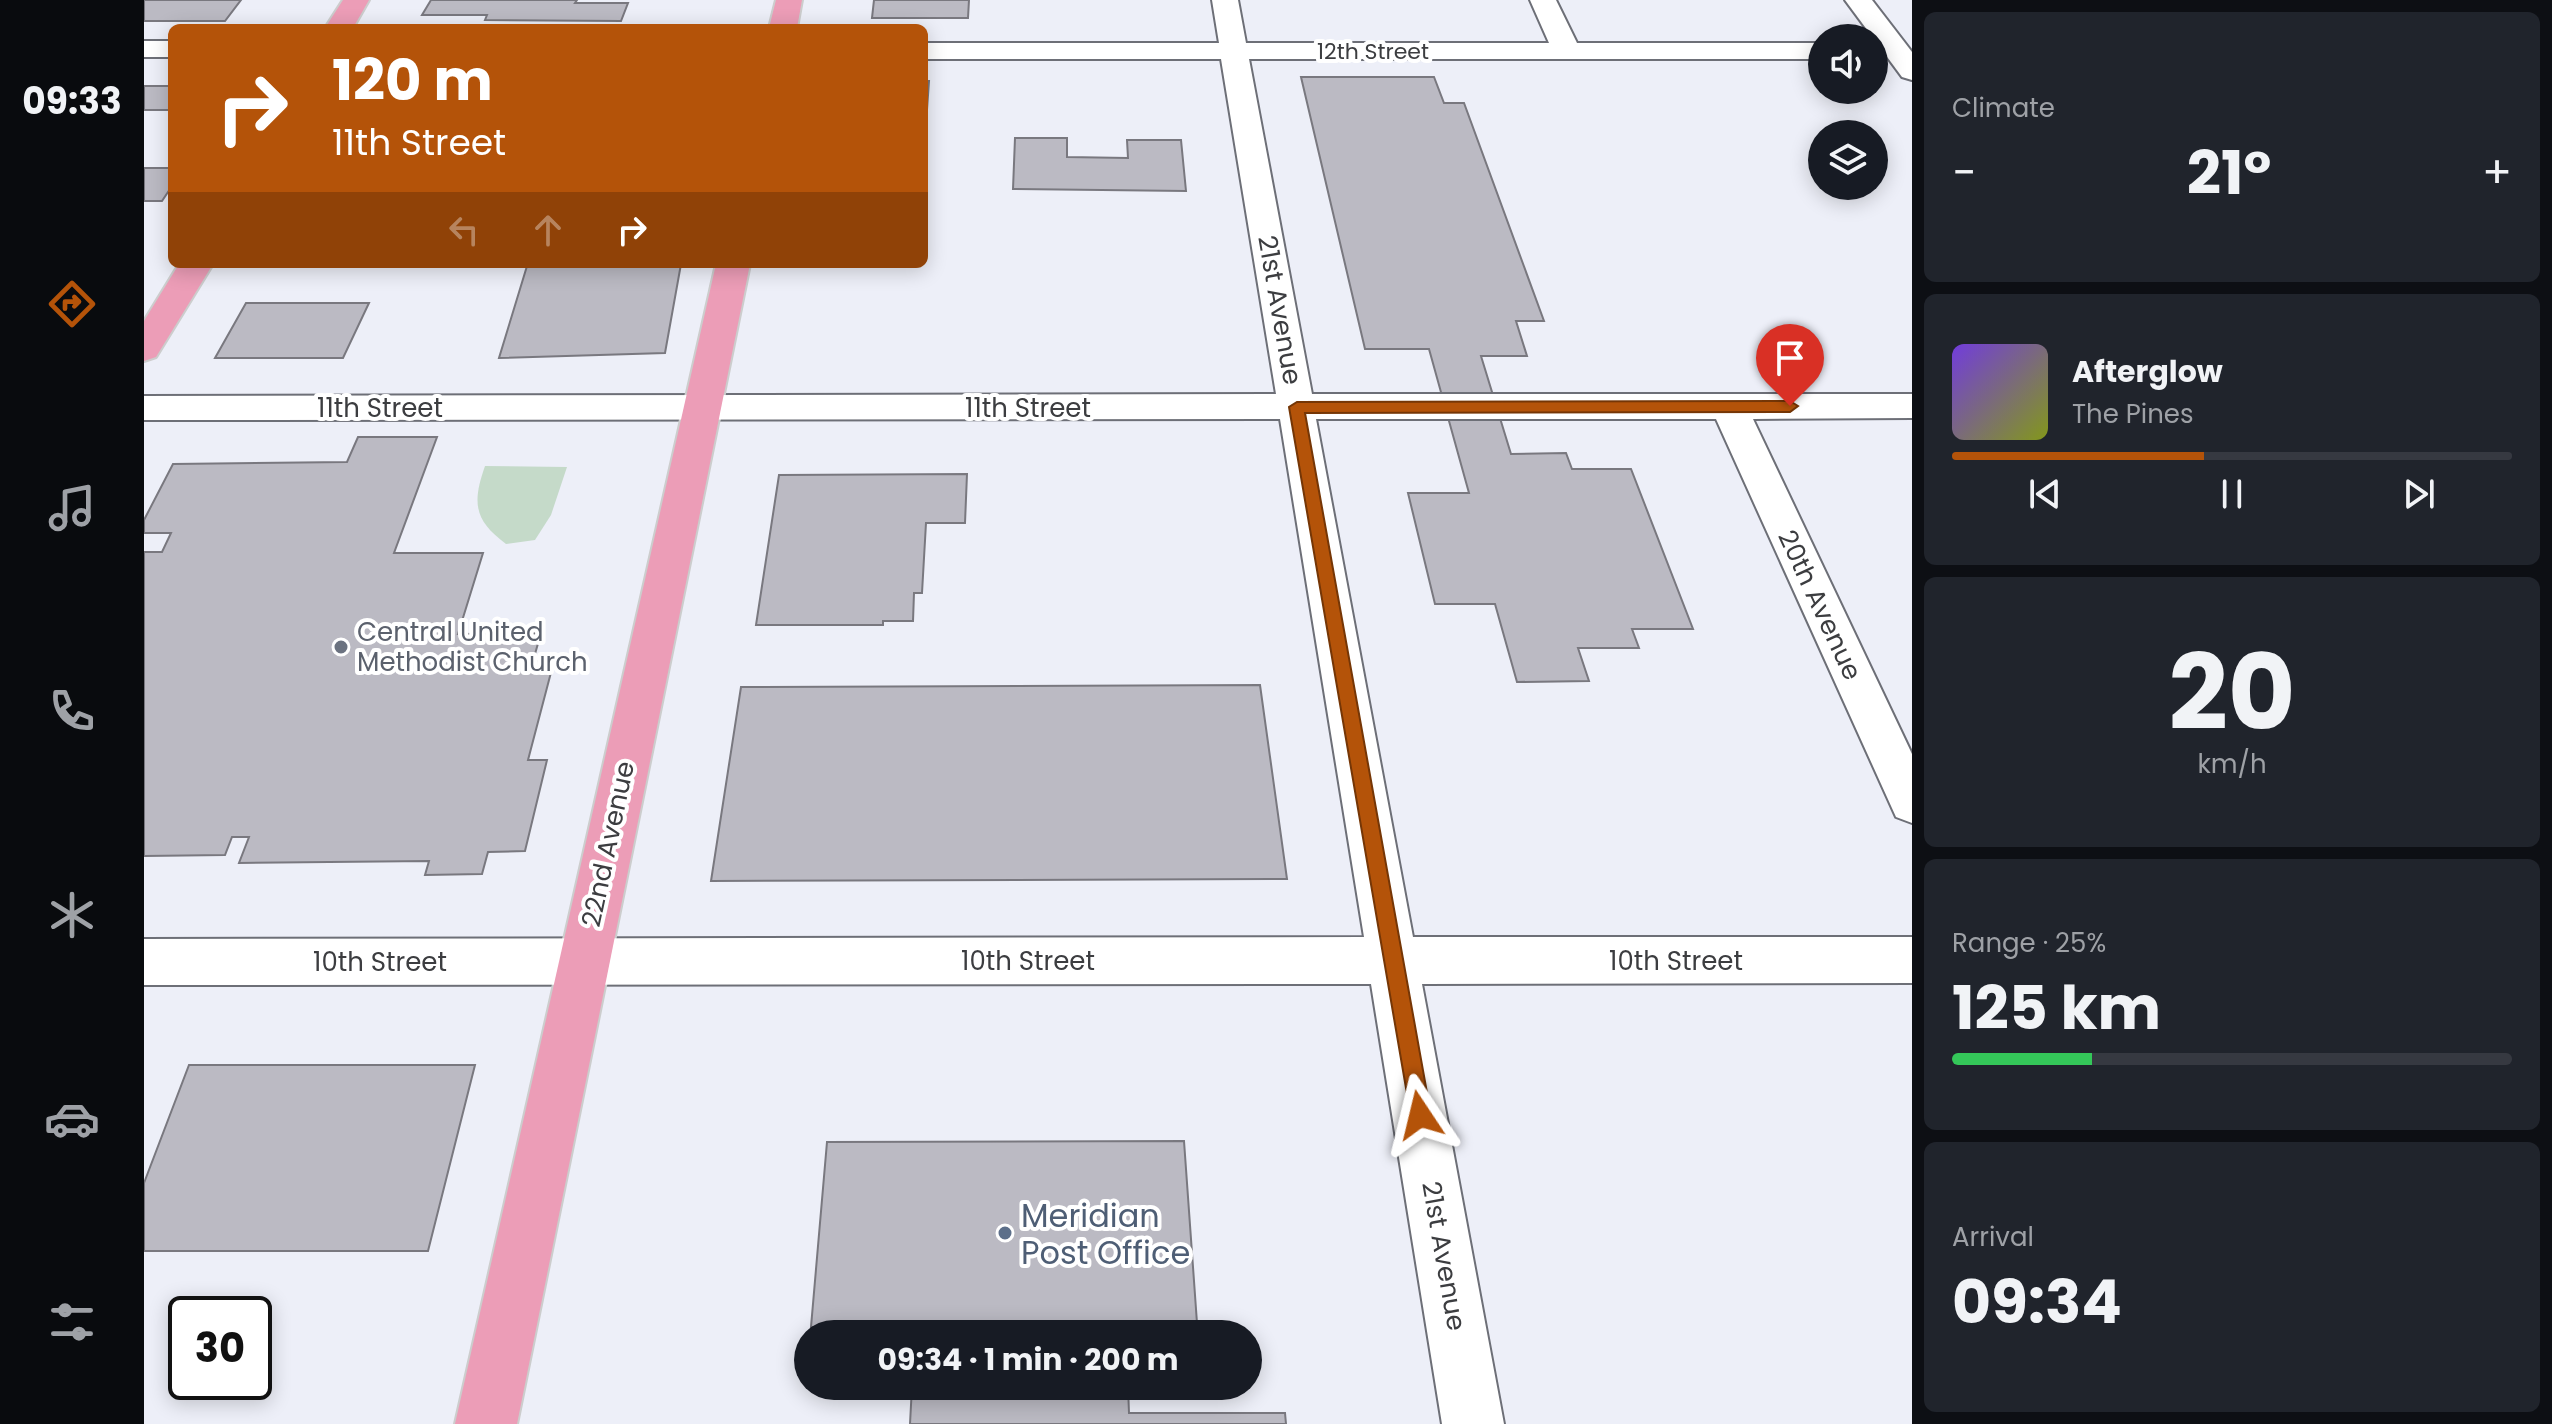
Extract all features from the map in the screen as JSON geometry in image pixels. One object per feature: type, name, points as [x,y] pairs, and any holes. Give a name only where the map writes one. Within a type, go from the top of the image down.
[{"type":"main road","points":[[341,24],[356,0]]},
{"type":"main road","points":[[784,24],[789,0]]},
{"type":"main road","points":[[144,349],[194,268]]},
{"type":"main road","name":"22nd Avenue","points":[[486,1424],[732,268]]},
{"type":"street","name":"21st Avenue","points":[[1225,0],[1473,1424]]},
{"type":"street","points":[[1543,0],[1567,51]]},
{"type":"street","points":[[1858,0],[1899,56]]},
{"type":"street","points":[[144,49],[168,49]]},
{"type":"street","name":"12th Street","points":[[928,51],[1808,51]]},
{"type":"street","name":"20th Avenue","points":[[1729,406],[1912,803]]},
{"type":"street","name":"11th Street","points":[[144,408],[1912,406]]},
{"type":"street","name":"10th Street","points":[[144,962],[1912,960]]},
{"type":"green space","points":[[485,466],[567,467],[551,515],[535,540],[506,544],[487,527],[477,501]]},
{"type":"building","points":[[144,0],[241,0],[225,21],[144,21]]},
{"type":"building","points":[[431,0],[628,3],[621,21],[485,20],[487,15],[422,15]]},
{"type":"building","points":[[874,0],[969,0],[968,18],[872,18]]},
{"type":"building","points":[[1301,77],[1434,77],[1444,103],[1464,103],[1544,321],[1516,321],[1527,356],[1481,356],[1511,454],[1566,453],[1572,469],[1631,469],[1693,629],[1632,629],[1639,648],[1578,648],[1589,681],[1517,682],[1495,604],[1435,604],[1408,493],[1469,493],[1429,349],[1365,349]]},
{"type":"building","points":[[144,86],[168,86],[168,110],[144,110]]},
{"type":"building","points":[[1015,138],[1067,138],[1067,157],[1128,158],[1127,140],[1181,140],[1186,191],[1013,189]]},
{"type":"building","points":[[144,168],[168,168],[168,192],[162,201],[144,201]]},
{"type":"building","points":[[526,268],[680,268],[665,353],[499,358]]},
{"type":"building","points":[[246,303],[369,303],[343,358],[215,358]]},
{"type":"building","name":"Central United Methodist Church","points":[[358,437],[437,437],[394,553],[483,553],[458,634],[541,633],[533,661],[554,661],[528,760],[547,760],[525,851],[488,852],[482,874],[425,875],[429,861],[239,863],[249,837],[232,837],[225,855],[144,856],[144,552],[162,552],[171,533],[144,533],[144,520],[173,464],[347,462]]},
{"type":"building","points":[[967,474],[965,523],[926,523],[922,593],[914,593],[913,621],[883,621],[883,625],[756,625],[779,475]]},
{"type":"building","points":[[1260,685],[1287,879],[711,881],[741,687]]},
{"type":"building","points":[[189,1065],[475,1065],[428,1251],[144,1251],[144,1183]]},
{"type":"building","name":"Meridian Post Office","points":[[1184,1141],[1197,1320],[812,1320],[827,1142]]},
{"type":"building","points":[[911,1400],[1129,1400],[1129,1413],[1285,1413],[1286,1424],[910,1424]]},
{"type":"place","name":"Central United Methodist Church","points":[[341,647]]},
{"type":"place","name":"Meridian Post Office","points":[[1005,1233]]},
{"type":"route","points":[[1420,1115],[1297,407],[1790,406]]}]
